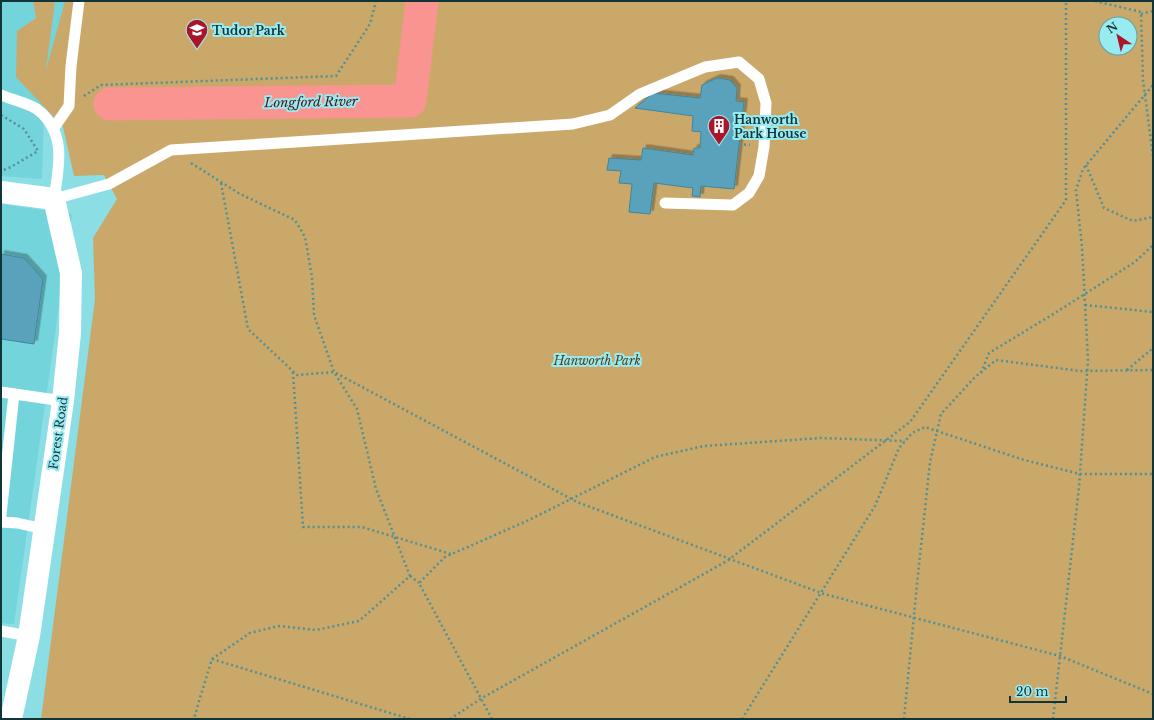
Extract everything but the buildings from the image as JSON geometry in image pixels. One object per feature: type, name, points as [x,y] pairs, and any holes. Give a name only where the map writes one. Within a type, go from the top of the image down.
[{"type":"street","points":[[1,192],[54,199]]},
{"type":"street","name":"Forest Road","points":[[12,719],[29,636],[63,401],[70,333],[71,273],[54,199]]},
{"type":"lane","points":[[53,129],[69,106],[71,66],[79,1]]},
{"type":"lane","points":[[1,95],[37,109],[48,120],[53,129],[58,143],[60,161],[54,199],[109,184],[171,150],[572,124],[610,115],[640,94],[705,67],[739,62],[760,79],[766,103],[764,146],[758,176],[749,193],[733,205],[665,203]]},
{"type":"lane","points":[[1,392],[63,401]]},
{"type":"lane","points":[[1,514],[14,394]]},
{"type":"lane","points":[[1,522],[17,523],[44,529]]},
{"type":"lane","points":[[1,631],[29,636]]},
{"type":"path","points":[[69,106],[101,85],[336,76],[370,24],[376,1]]},
{"type":"path","points":[[450,719],[482,698],[730,559],[910,422],[1066,200],[1066,1]]},
{"type":"path","points":[[1095,1],[1141,12],[1141,14]]},
{"type":"path","points":[[1141,14],[1153,11]]},
{"type":"path","points":[[1141,14],[1143,80],[1153,156]]},
{"type":"path","points":[[1053,719],[1080,474],[1088,360],[1082,247],[1076,190],[1083,169],[1153,85]]},
{"type":"path","points":[[1,115],[24,129],[38,151],[11,167],[1,171]]},
{"type":"path","points":[[739,144],[755,146]]},
{"type":"path","points":[[171,150],[240,194],[295,220],[305,237],[312,277],[314,315],[334,372],[357,409],[376,489],[394,537],[410,576],[419,583],[492,719]]},
{"type":"path","points":[[1086,165],[1104,208],[1133,221],[1153,217]]},
{"type":"path","points":[[221,183],[248,329],[297,375],[334,372],[571,499],[730,559],[821,592],[1060,656],[1153,694]]},
{"type":"path","points":[[980,373],[989,353],[1135,262],[1153,245]]},
{"type":"path","points":[[1085,304],[1153,312]]},
{"type":"path","points":[[1126,370],[1153,348]]},
{"type":"path","points":[[904,719],[930,462],[941,414],[975,377],[996,360],[1087,371],[1153,370]]},
{"type":"path","points":[[293,372],[303,527],[362,528],[451,555]]},
{"type":"path","points":[[742,719],[875,506],[899,448],[912,433],[925,428],[1024,460],[1080,474],[1153,474]]},
{"type":"path","points":[[419,583],[445,557],[529,520],[655,457],[704,446],[821,438],[905,440]]},
{"type":"path","points":[[194,719],[198,701],[212,659],[250,633],[278,626],[316,630],[359,621],[410,576]]},
{"type":"path","points":[[212,659],[410,719]]},
{"type":"shaded area","points":[[1,1],[379,1],[45,74],[42,179],[1,176]]},
{"type":"shaded area","points":[[1,204],[72,214],[14,624],[1,623]]},
{"type":"green space","name":"Hanworth Park","points":[[33,1],[55,1],[46,70],[65,1],[1153,1],[1153,719],[41,719],[95,299],[93,238],[117,199],[104,175],[74,176],[63,127],[16,77],[17,31],[36,18]]},
{"type":"waterway","name":"Longford River","points":[[110,104],[410,101],[422,1]]},
{"type":"place","name":"Tudor Park","points":[[197,50]]},
{"type":"place","name":"Hanworth Park House","points":[[719,146]]}]
